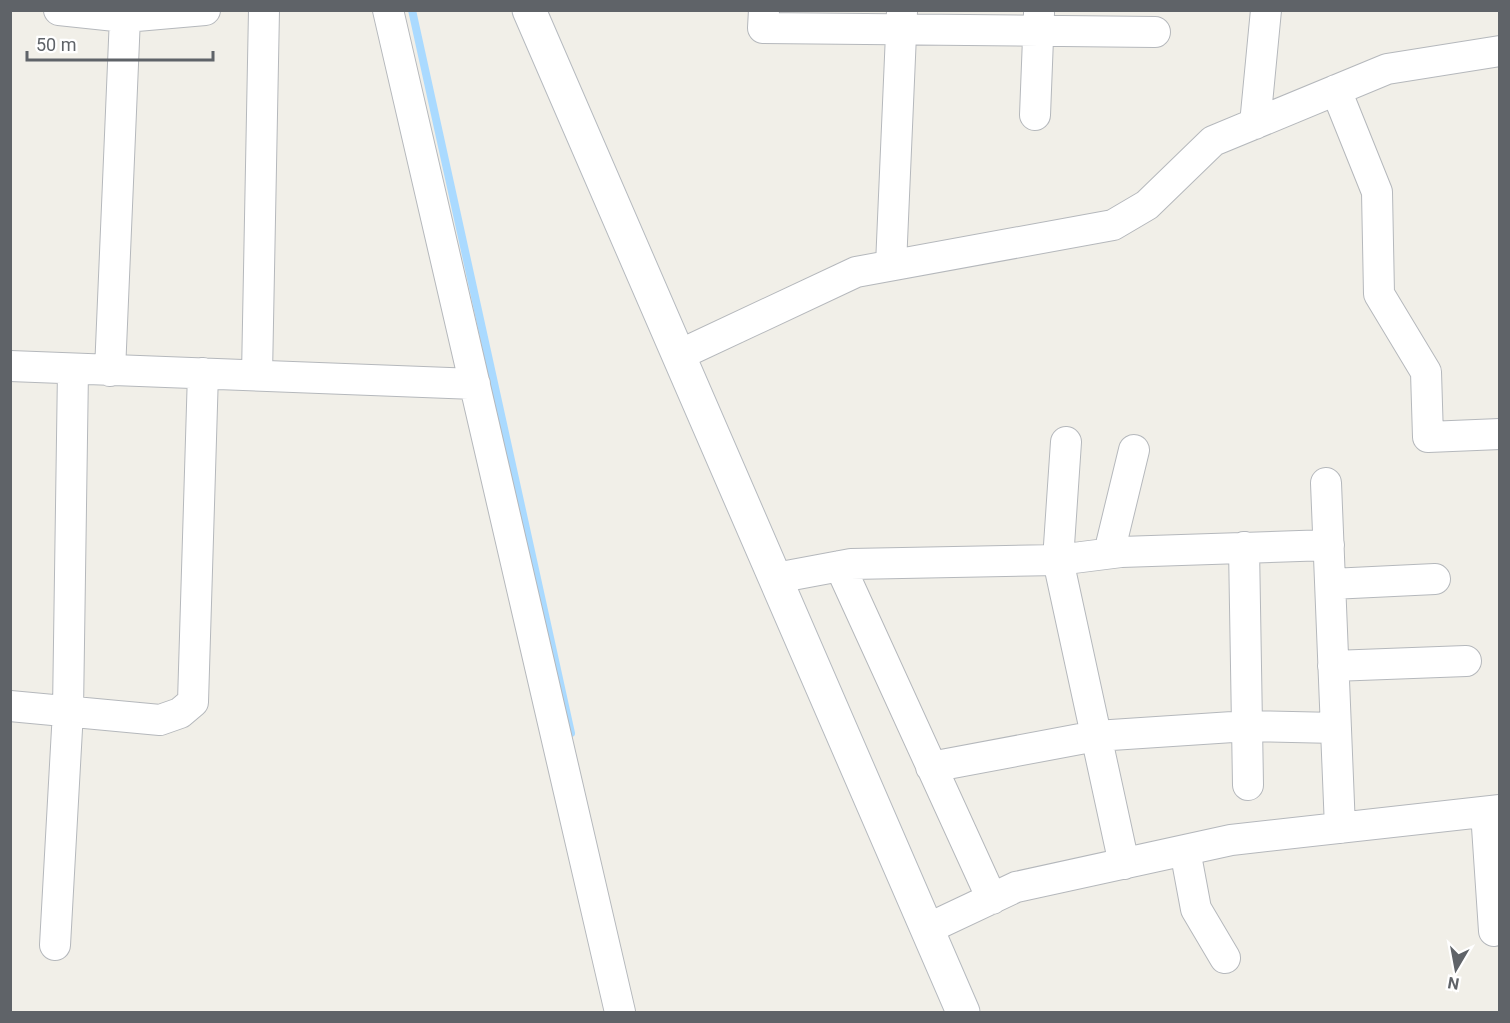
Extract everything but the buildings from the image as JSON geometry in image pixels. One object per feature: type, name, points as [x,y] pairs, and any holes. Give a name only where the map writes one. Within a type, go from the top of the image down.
[{"type":"street","points":[[59,10],[126,17],[205,10]]},
{"type":"street","points":[[257,375],[264,10]]},
{"type":"street","points":[[388,10],[620,1012]]},
{"type":"street","points":[[529,10],[963,1012]]},
{"type":"street","points":[[764,10],[763,28],[902,20],[1039,21],[1155,32]]},
{"type":"street","points":[[1255,124],[1266,10]]},
{"type":"street","points":[[110,371],[126,17]]},
{"type":"street","points":[[891,265],[902,20]]},
{"type":"street","points":[[1035,114],[1039,21]]},
{"type":"street","points":[[679,355],[856,272],[1113,225],[1147,205],[1213,141],[1387,69],[1500,51]]},
{"type":"street","points":[[1336,90],[1377,192],[1378,294],[1426,372],[1428,437],[1500,434]]},
{"type":"street","points":[[10,366],[475,384]]},
{"type":"street","points":[[55,945],[68,711],[73,370]]},
{"type":"street","points":[[10,706],[160,720],[180,713],[193,702],[203,373]]},
{"type":"street","points":[[1066,442],[1058,560],[1124,864]]},
{"type":"street","points":[[1109,553],[1134,450]]},
{"type":"street","points":[[1326,483],[1340,828]]},
{"type":"street","points":[[776,578],[840,566],[1058,560],[1109,553],[1329,545]]},
{"type":"street","points":[[1244,547],[1248,785]]},
{"type":"street","points":[[840,566],[992,899]]},
{"type":"street","points":[[1331,584],[1435,579]]},
{"type":"street","points":[[1333,666],[1466,661]]},
{"type":"street","points":[[931,767],[1096,736],[1247,728],[1336,728]]},
{"type":"street","points":[[927,929],[1016,887],[1231,840],[1493,811],[1494,931]]},
{"type":"street","points":[[1185,850],[1196,909],[1224,958]]},
{"type":"waterway","points":[[412,10],[571,733]]}]
